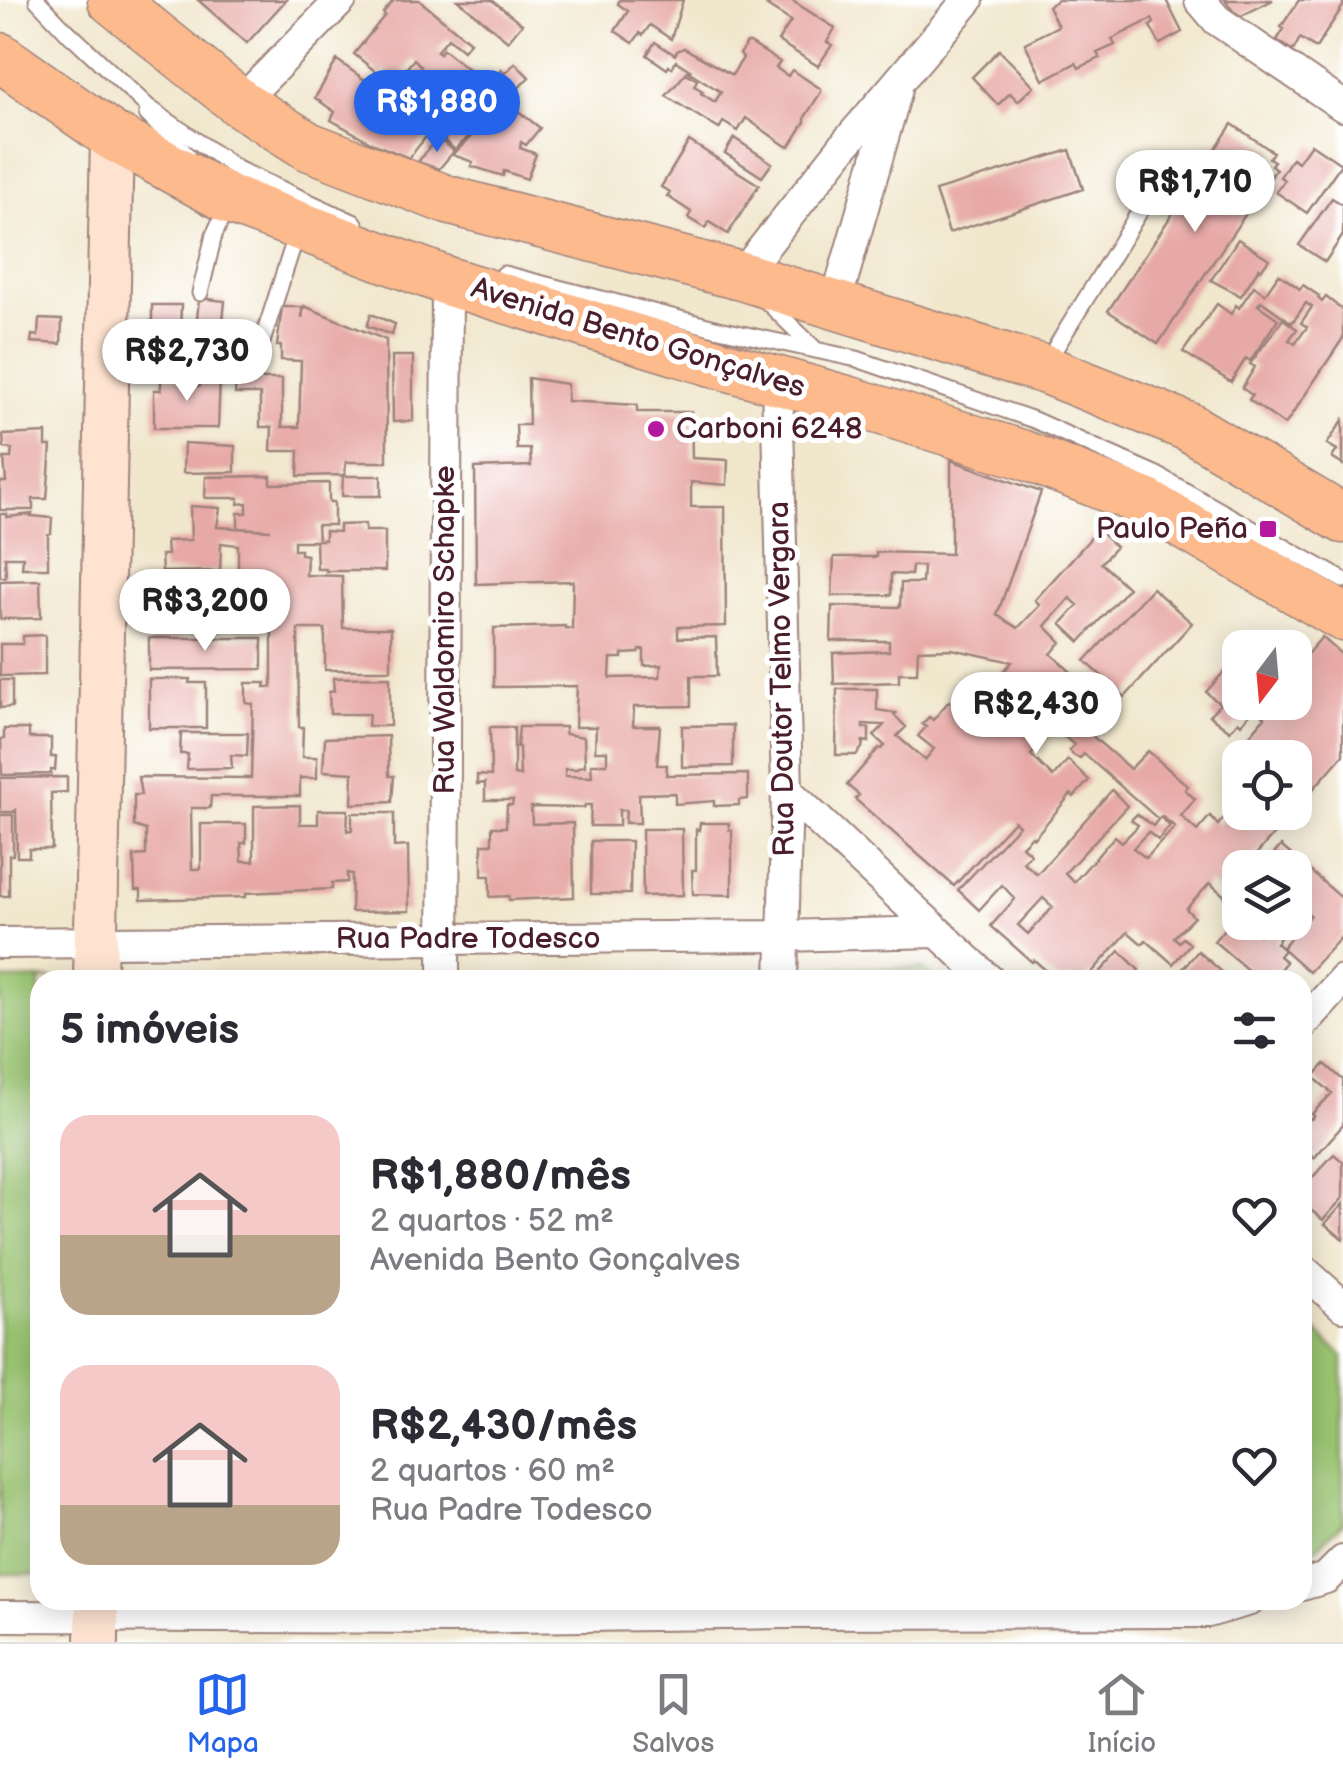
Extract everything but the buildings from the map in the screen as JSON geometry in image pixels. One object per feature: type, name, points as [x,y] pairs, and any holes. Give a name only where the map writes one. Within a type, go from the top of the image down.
[{"type":"main road","points":[[112,0],[240,103],[308,146],[448,200],[741,276],[825,326],[1046,370],[1189,427],[1343,519]]},
{"type":"main road","name":"Avenida Bento Gonçalves","points":[[0,57],[112,136],[230,200],[299,225],[759,365],[1021,454],[1144,502],[1343,617]]},
{"type":"street","points":[[240,103],[341,0]]},
{"type":"street","points":[[741,276],[846,142],[968,0]]},
{"type":"street","points":[[1200,0],[1217,20],[1343,106]]},
{"type":"street","points":[[825,326],[901,77]]},
{"type":"street","points":[[95,961],[112,136]]},
{"type":"street","name":"Rua Waldomiro Schapke","points":[[444,970],[464,275]]},
{"type":"street","name":"Rua Doutor Telmo Vergara","points":[[759,365],[787,791],[782,970]]},
{"type":"street","points":[[787,791],[978,970]]},
{"type":"street","name":"Rua Padre Todesco","points":[[0,943],[95,961],[444,939],[936,932]]},
{"type":"street","points":[[1312,1014],[1343,980]]},
{"type":"street","points":[[1312,1278],[1343,1306]]},
{"type":"street","points":[[1312,1582],[1326,1578],[1343,1561]]},
{"type":"street","points":[[0,1616],[448,1620],[1215,1610]]},
{"type":"lane","points":[[36,0],[230,200],[214,234],[200,294]]},
{"type":"lane","points":[[66,30],[148,107],[237,170],[375,232]]},
{"type":"lane","points":[[1046,370],[1164,172]]},
{"type":"lane","points":[[260,348],[299,225]]},
{"type":"lane","points":[[464,275],[719,329],[825,326],[857,358],[1034,420],[1157,475],[1343,580]]},
{"type":"lane","points":[[759,365],[825,326]]},
{"type":"green space","points":[[921,968],[923,970],[810,970]]},
{"type":"green space","points":[[30,979],[30,1574],[0,1574],[0,980]]},
{"type":"green space","points":[[1312,1328],[1343,1356],[1343,1522],[1312,1550]]},
{"type":"place","name":"Carboni 6248","points":[[656,429]]},
{"type":"place","name":"Paulo Peña","points":[[1268,529]]}]
